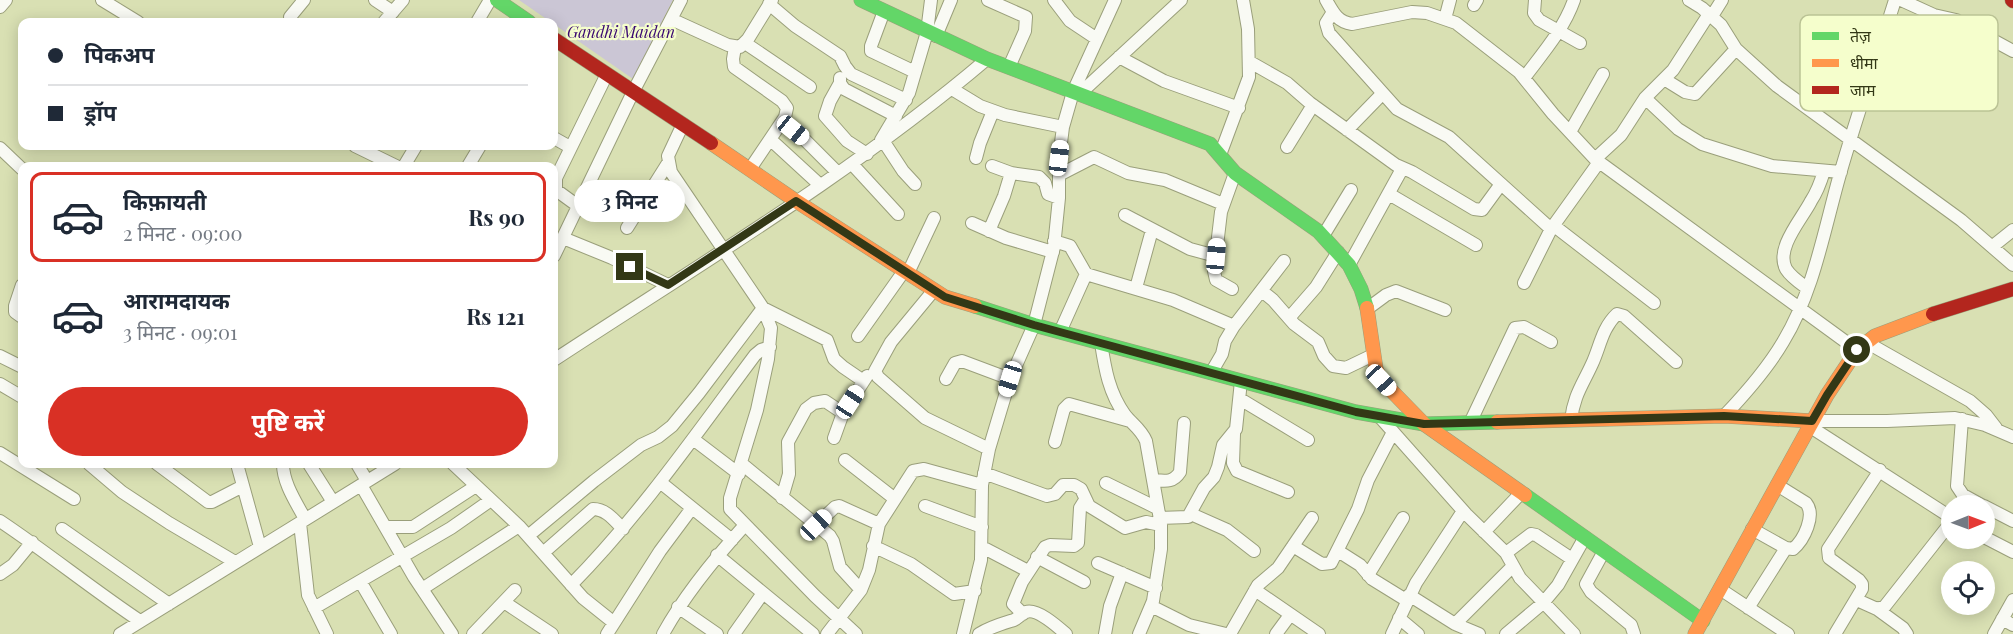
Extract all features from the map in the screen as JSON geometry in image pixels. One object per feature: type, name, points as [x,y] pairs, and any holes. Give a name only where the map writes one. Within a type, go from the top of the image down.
[{"type":"street","points":[[0,7],[6,0]]},
{"type":"street","points":[[102,0],[131,18]]},
{"type":"street","points":[[290,17],[304,0]]},
{"type":"street","points":[[375,0],[393,12]]},
{"type":"street","points":[[388,18],[404,0]]},
{"type":"street","points":[[479,18],[490,0]]},
{"type":"street","points":[[558,246],[681,0]]},
{"type":"street","points":[[861,0],[987,59],[1210,144],[1235,173],[1304,220],[1323,236],[1349,265],[1361,288],[1367,309],[1373,356],[1381,380],[1424,424],[1703,621]]},
{"type":"street","points":[[931,0],[931,34]]},
{"type":"street","points":[[875,148],[906,100],[931,34],[951,0]]},
{"type":"street","points":[[988,0],[1026,18],[1025,30],[1009,67]]},
{"type":"street","points":[[1054,0],[1071,21],[1097,39]]},
{"type":"street","points":[[963,634],[975,591],[982,547],[983,479],[989,449],[1010,379],[1034,325],[1053,247],[1059,198],[1063,127],[1073,92],[1115,0]]},
{"type":"street","points":[[1073,92],[1087,87],[1181,0]]},
{"type":"street","points":[[1221,155],[1247,87],[1250,62],[1243,0]]},
{"type":"street","points":[[1326,0],[1338,19],[1352,24],[1412,12],[1427,13],[1456,23],[1519,72],[1597,160],[1799,308],[1862,346],[1970,400],[1998,430]]},
{"type":"street","points":[[1444,19],[1450,0]]},
{"type":"street","points":[[1535,0],[1536,17],[1580,43]]},
{"type":"street","points":[[1524,78],[1559,31],[1570,13],[1574,0]]},
{"type":"street","points":[[1689,0],[1721,25],[1736,49],[1778,86],[1800,102]]},
{"type":"street","points":[[1524,283],[1552,227],[1597,160],[1622,135],[1645,98],[1673,70],[1722,0]]},
{"type":"street","points":[[1890,15],[1895,0]]},
{"type":"street","points":[[1901,0],[1934,15]]},
{"type":"street","points":[[505,2],[524,18]]},
{"type":"street","points":[[750,169],[783,121],[787,112],[786,104],[734,67],[733,59],[770,2],[795,26],[840,56],[851,74],[906,100]]},
{"type":"street","points":[[884,11],[871,51],[915,72]]},
{"type":"street","points":[[1333,12],[1326,23],[1329,33],[1382,94],[1402,112],[1449,137],[1552,227],[1654,303]]},
{"type":"street","points":[[671,19],[728,45],[740,45],[810,87]]},
{"type":"street","points":[[558,42],[796,201],[945,297],[1034,325],[1210,373],[1356,412],[1424,424],[1724,416],[1811,424],[1945,418],[1962,419],[1985,425],[2013,437]]},
{"type":"street","points":[[1998,43],[2013,51]]},
{"type":"street","points":[[1664,79],[1685,92],[1695,94],[1736,49]]},
{"type":"street","points":[[1119,57],[1164,81],[1239,108]]},
{"type":"street","points":[[558,357],[852,164],[952,89],[987,59]]},
{"type":"street","points":[[1250,62],[1287,83],[1382,156],[1479,211],[1502,184]]},
{"type":"street","points":[[845,66],[825,116],[847,141],[875,148],[915,184]]},
{"type":"street","points":[[558,177],[570,147],[607,74]]},
{"type":"street","points":[[1570,132],[1604,74]]},
{"type":"street","points":[[840,83],[848,92],[896,116]]},
{"type":"street","points":[[952,89],[973,103],[993,111],[1063,127]]},
{"type":"street","points":[[1347,130],[1382,94]]},
{"type":"street","points":[[1645,98],[1678,129],[1702,144],[1772,166],[1840,172]]},
{"type":"street","points":[[1287,147],[1313,105]]},
{"type":"street","points":[[976,158],[993,111]]},
{"type":"street","points":[[1813,111],[1961,220],[2013,265]]},
{"type":"street","points":[[1724,416],[1767,366],[1785,339],[1799,308],[1861,111]]},
{"type":"street","points":[[783,121],[838,173]]},
{"type":"street","points":[[627,228],[668,163],[671,147],[683,124]]},
{"type":"street","points":[[558,140],[570,147]]},
{"type":"street","points":[[771,140],[820,185]]},
{"type":"street","points":[[0,148],[18,165]]},
{"type":"street","points":[[363,150],[388,162]]},
{"type":"street","points":[[1059,175],[1094,157],[1128,173],[1166,180],[1223,204]]},
{"type":"street","points":[[668,163],[671,172],[763,308],[771,328],[770,347],[757,410],[729,505],[730,509],[856,634]]},
{"type":"street","points":[[852,164],[898,214]]},
{"type":"street","points":[[992,166],[1011,173],[1039,177],[1045,183],[1048,194],[1059,198]]},
{"type":"street","points":[[1349,265],[1402,169]]},
{"type":"street","points":[[1807,288],[1791,276],[1786,269],[1784,254],[1794,229],[1815,194],[1824,171]]},
{"type":"street","points":[[989,231],[1011,173]]},
{"type":"street","points":[[1232,289],[1216,280],[1214,271],[1223,204],[1235,173]]},
{"type":"street","points":[[1323,236],[1352,190]]},
{"type":"street","points":[[558,191],[578,206]]},
{"type":"street","points":[[1389,194],[1476,245]]},
{"type":"street","points":[[1125,215],[1190,249],[1216,256]]},
{"type":"street","points":[[858,336],[906,272],[934,218]]},
{"type":"street","points":[[972,223],[1006,238],[1053,247],[1070,246],[1086,273],[1191,306],[1234,326]]},
{"type":"street","points":[[1136,288],[1152,230]]},
{"type":"street","points":[[1993,246],[2013,230]]},
{"type":"street","points":[[558,248],[612,258],[668,285]]},
{"type":"street","points":[[1288,318],[1316,287],[1338,252]]},
{"type":"street","points":[[1210,373],[1219,361],[1225,341],[1234,326],[1284,261]]},
{"type":"street","points":[[1060,332],[1086,273]]},
{"type":"street","points":[[1695,634],[1832,387],[1862,346],[1889,330],[1911,321],[2013,289]]},
{"type":"street","points":[[834,438],[843,413],[862,380],[875,371],[891,342],[934,290]]},
{"type":"street","points":[[1262,291],[1288,318],[1318,342],[1324,356],[1334,366],[1346,368],[1373,356]]},
{"type":"street","points":[[1367,309],[1386,295],[1396,291],[1445,310]]},
{"type":"street","points":[[18,297],[15,312],[18,314]]},
{"type":"street","points":[[763,308],[827,340],[834,359],[843,368],[862,380]]},
{"type":"street","points":[[528,536],[641,445],[658,437],[672,426],[763,308]]},
{"type":"street","points":[[1571,420],[1581,382],[1591,366],[1602,337],[1617,314],[1624,316],[1676,362]]},
{"type":"street","points":[[1470,423],[1515,328],[1524,327],[1551,342]]},
{"type":"street","points":[[1101,343],[1109,384],[1124,414],[1139,429],[1146,441],[1159,517],[1161,549],[1156,588],[1143,632]]},
{"type":"street","points":[[571,585],[623,529],[755,355],[770,347]]},
{"type":"street","points":[[0,356],[18,366]]},
{"type":"street","points":[[946,378],[956,363],[962,361],[1010,379]]},
{"type":"street","points":[[875,371],[878,377],[925,418],[989,449]]},
{"type":"street","points":[[1241,381],[1238,424],[1234,434],[1233,463],[1237,471],[1288,492]]},
{"type":"street","points":[[0,384],[18,395]]},
{"type":"street","points":[[1240,399],[1308,440]]},
{"type":"street","points":[[782,498],[789,474],[788,442],[806,409],[814,403],[825,401],[843,413]]},
{"type":"street","points":[[1055,442],[1064,409],[1069,404],[1130,421]]},
{"type":"street","points":[[1379,416],[1463,511],[1506,553],[1520,578],[1574,634]]},
{"type":"street","points":[[1962,419],[1957,486],[1963,495]]},
{"type":"street","points":[[1153,480],[1170,481],[1180,472],[1184,423]]},
{"type":"street","points":[[1811,424],[1941,512]]},
{"type":"street","points":[[1293,546],[1322,564],[1331,563],[1358,508],[1368,480],[1393,432]]},
{"type":"street","points":[[827,634],[861,590],[869,570],[879,524],[913,471],[918,469],[983,479],[1047,496],[1052,496],[1063,485],[1074,485],[1081,489],[1093,509],[1125,528],[1159,517],[1188,517],[1204,488],[1214,477],[1223,445],[1234,434]]},
{"type":"street","points":[[693,439],[782,498],[830,536],[842,571],[861,590]]},
{"type":"street","points":[[0,453],[18,464]]},
{"type":"street","points":[[845,460],[895,500]]},
{"type":"street","points":[[24,468],[74,499]]},
{"type":"street","points":[[94,468],[122,492],[235,562]]},
{"type":"street","points":[[162,468],[208,502],[213,502],[243,486]]},
{"type":"street","points":[[238,468],[260,547]]},
{"type":"street","points":[[283,468],[302,521],[305,583],[327,634]]},
{"type":"street","points":[[312,468],[333,502]]},
{"type":"street","points":[[358,468],[387,528],[422,589],[452,634]]},
{"type":"street","points":[[120,634],[388,468]]},
{"type":"street","points":[[457,468],[519,526],[589,604],[614,622]]},
{"type":"street","points":[[1834,634],[1857,600],[1862,585],[1852,574],[1833,561],[1827,553],[1828,549],[1880,471]]},
{"type":"street","points":[[660,482],[732,540]]},
{"type":"street","points":[[1106,483],[1159,517]]},
{"type":"street","points":[[1752,529],[1786,548],[1793,549],[1798,545],[1811,512],[1806,503],[1777,485]]},
{"type":"street","points":[[387,528],[413,527],[476,486]]},
{"type":"street","points":[[1484,532],[1521,492]]},
{"type":"street","points":[[314,608],[451,528],[491,500]]},
{"type":"street","points":[[1023,614],[1012,604],[1028,571],[1045,547],[1050,545],[1070,547],[1077,543],[1080,508],[1086,500]]},
{"type":"street","points":[[816,525],[839,506],[879,524]]},
{"type":"street","points":[[925,506],[982,527]]},
{"type":"street","points":[[607,634],[660,551],[692,508]]},
{"type":"street","points":[[543,553],[593,509],[605,512],[623,529]]},
{"type":"street","points":[[1392,634],[1408,598],[1463,511]]},
{"type":"street","points":[[1995,512],[2013,521]]},
{"type":"street","points":[[1191,514],[1227,530],[1254,551]]},
{"type":"street","points":[[1151,606],[1189,625],[1228,634],[1262,580],[1278,568],[1312,518]]},
{"type":"street","points":[[1368,576],[1403,518]]},
{"type":"street","points":[[0,521],[140,621]]},
{"type":"street","points":[[663,634],[678,608],[717,555],[745,525]]},
{"type":"street","points":[[422,589],[519,526]]},
{"type":"street","points":[[62,529],[169,603]]},
{"type":"street","points":[[1877,609],[1885,606],[1941,533]]},
{"type":"street","points":[[1506,553],[1531,534],[1572,559]]},
{"type":"street","points":[[1506,634],[1543,603],[1558,585],[1585,537]]},
{"type":"street","points":[[0,574],[13,565],[32,542]]},
{"type":"street","points":[[1995,543],[2013,552]]},
{"type":"street","points":[[873,546],[911,564],[954,594],[975,591]]},
{"type":"street","points":[[982,547],[1028,571]]},
{"type":"street","points":[[1748,608],[1786,548]]},
{"type":"street","points":[[1338,551],[1360,565],[1368,576],[1455,624],[1479,634]]},
{"type":"street","points":[[1604,551],[1586,584],[1591,592],[1631,625],[1634,634]]},
{"type":"street","points":[[717,555],[813,634]]},
{"type":"street","points":[[1037,557],[1084,582]]},
{"type":"street","points":[[1098,563],[1156,588]]},
{"type":"street","points":[[1455,624],[1513,566]]},
{"type":"street","points":[[1106,634],[1110,606],[1122,573]]},
{"type":"street","points":[[360,581],[391,634]]},
{"type":"street","points":[[1720,589],[1788,634]]},
{"type":"street","points":[[472,634],[515,590]]},
{"type":"street","points":[[1255,590],[1319,634]]},
{"type":"street","points":[[734,634],[762,593]]},
{"type":"street","points":[[1857,600],[1877,609],[1903,628],[1907,634]]},
{"type":"street","points":[[1994,634],[2008,622],[2013,600]]},
{"type":"street","points":[[504,602],[538,630],[552,634]]},
{"type":"street","points":[[678,608],[717,634]]},
{"type":"street","points":[[979,634],[994,625],[1014,620],[1030,612],[1041,615],[1065,634]]},
{"type":"street","points":[[1276,634],[1290,615]]},
{"type":"street","points":[[1399,618],[1418,634]]},
{"type":"green space","name":"Gandhi Maidan","points":[[519,0],[673,0],[633,79],[558,27],[558,18],[545,18]]},
{"type":"traffic: fast","points":[[497,0],[523,18]]},
{"type":"traffic: fast","points":[[861,0],[987,59],[1210,144],[1235,173],[1318,231],[1349,265],[1361,289],[1367,308]]},
{"type":"traffic: fast","points":[[975,306],[1034,325],[1356,412],[1424,424],[1497,422]]},
{"type":"traffic: fast","points":[[1525,495],[1703,621]]},
{"type":"traffic: slow","points":[[711,143],[945,297],[975,306]]},
{"type":"traffic: slow","points":[[1367,308],[1376,369],[1381,380],[1424,424],[1525,495]]},
{"type":"traffic: slow","points":[[1695,634],[1827,395],[1857,350],[1875,336],[1933,314]]},
{"type":"traffic: slow","points":[[1497,422],[1724,416],[1812,421]]},
{"type":"traffic: jam","points":[[558,42],[711,143]]},
{"type":"traffic: jam","points":[[1933,314],[2013,289]]},
{"type":"route","points":[[630,267],[668,285],[796,201],[945,297],[1034,325],[1356,412],[1424,424],[1724,416],[1812,421],[1857,350]]}]
